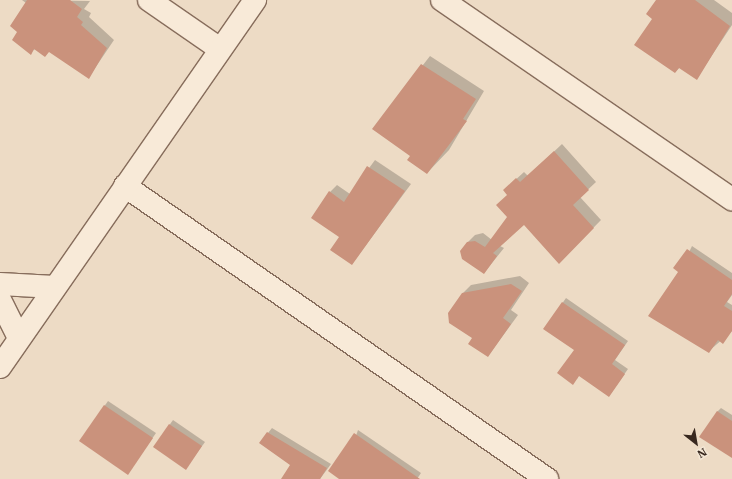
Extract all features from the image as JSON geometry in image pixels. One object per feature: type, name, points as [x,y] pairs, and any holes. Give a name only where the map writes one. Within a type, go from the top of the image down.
[{"type":"street","points":[[149,0],[220,49]]},
{"type":"street","points":[[0,367],[255,0]]},
{"type":"street","points":[[442,0],[732,200]]},
{"type":"street","points":[[125,186],[547,479]]},
{"type":"street","points":[[0,284],[55,287]]},
{"type":"street","points":[[0,300],[19,338]]},
{"type":"building","points":[[27,0],[70,0],[82,9],[77,17],[83,22],[81,25],[107,48],[89,79],[49,52],[45,57],[34,49],[31,55],[12,40],[17,32],[10,26]]},
{"type":"building","points":[[656,0],[695,0],[730,26],[697,80],[679,68],[675,73],[634,45],[652,19],[646,14]]},
{"type":"building","points":[[421,64],[476,99],[463,119],[467,121],[427,174],[407,160],[410,156],[372,129]]},
{"type":"building","points":[[554,151],[589,190],[573,205],[594,228],[559,264],[524,225],[493,253],[497,256],[484,274],[462,259],[460,251],[467,242],[475,241],[485,247],[507,217],[496,205],[507,195],[503,190],[516,178],[520,182]]},
{"type":"building","points":[[367,166],[405,191],[352,265],[330,250],[339,237],[311,218],[329,191],[344,202]]},
{"type":"building","points":[[687,249],[732,280],[732,294],[724,306],[732,311],[732,331],[723,344],[718,340],[709,353],[648,316],[678,272],[673,268]]},
{"type":"building","points":[[511,284],[522,291],[503,318],[511,324],[488,357],[468,344],[472,338],[449,323],[448,313],[462,293]]},
{"type":"building","points":[[562,302],[625,345],[612,364],[625,374],[609,397],[579,376],[573,385],[557,373],[574,350],[543,329]]},
{"type":"building","points":[[104,405],[153,438],[128,475],[79,441]]},
{"type":"building","points":[[717,411],[732,421],[732,458],[699,437]]},
{"type":"building","points":[[169,424],[202,446],[186,470],[153,447]]},
{"type":"building","points":[[267,432],[327,468],[320,479],[281,479],[290,465],[259,443]]},
{"type":"building","points":[[354,433],[420,479],[339,479],[328,471]]}]
